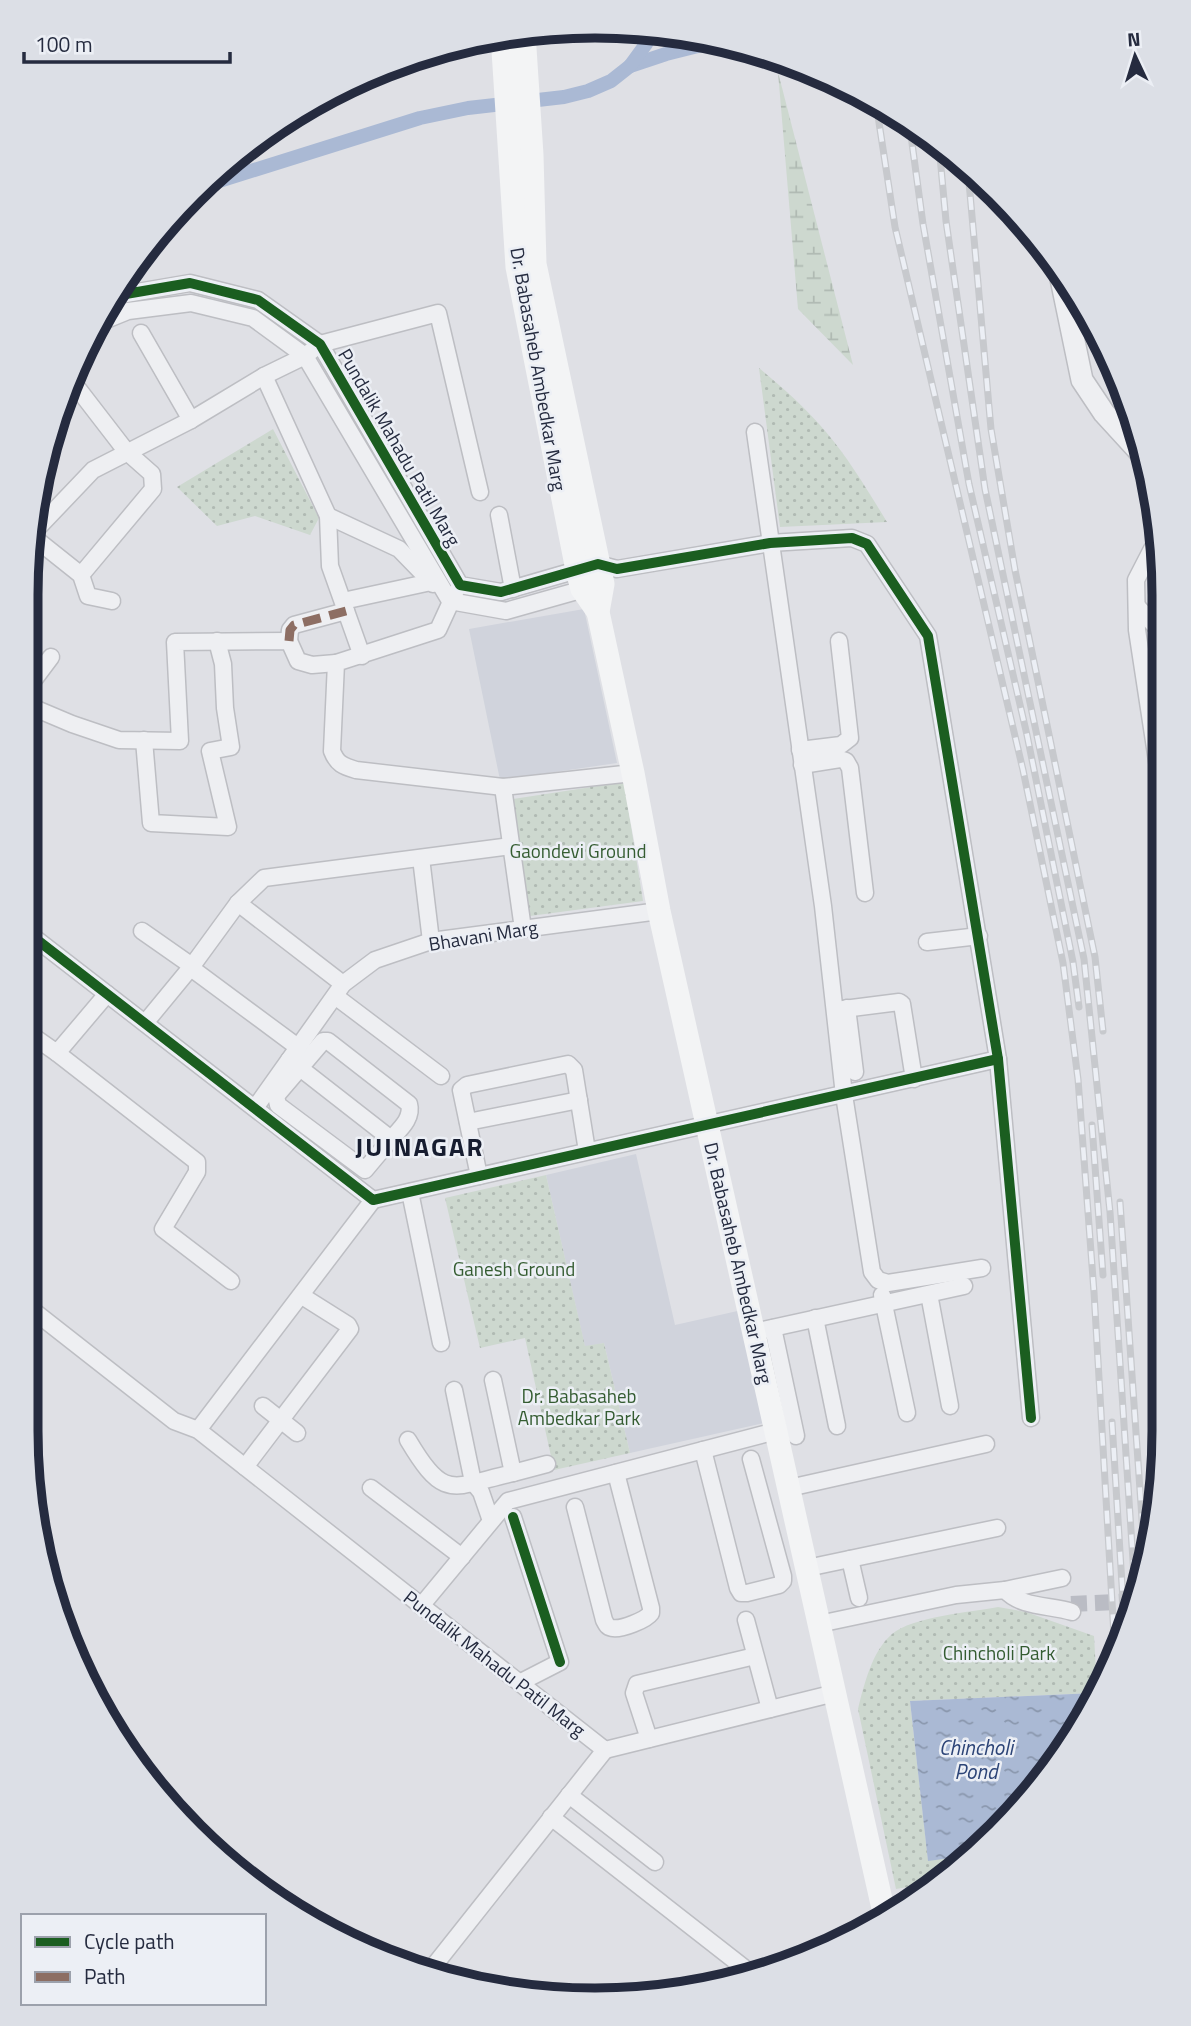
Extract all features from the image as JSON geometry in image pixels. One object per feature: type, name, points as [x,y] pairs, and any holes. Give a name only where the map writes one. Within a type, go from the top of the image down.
[{"type":"main road","name":"Dr. Babasaheb Ambedkar Marg","points":[[521,156],[524,43]]},
{"type":"main road","name":"Dr. Babasaheb Ambedkar Marg","points":[[504,46],[535,264],[596,575],[598,612],[633,773],[659,911],[708,1124],[764,1330],[786,1433],[789,1488],[883,1908]]},
{"type":"street","name":"Pundalik Mahadu Patil Marg","points":[[127,294],[190,283],[258,300],[320,344],[460,585]]},
{"type":"street","points":[[1064,295],[1082,380],[1104,413],[1132,443]]},
{"type":"street","name":"Pundalik Mahadu Patil Marg","points":[[113,317],[128,311],[191,303],[253,318],[305,356],[450,601]]},
{"type":"street","points":[[43,523],[93,470],[191,420],[264,376],[305,356],[320,344],[438,313],[480,492]]},
{"type":"street","points":[[141,333],[191,420]]},
{"type":"street","points":[[264,376],[328,516],[330,566],[362,656]]},
{"type":"street","points":[[78,389],[126,451],[152,474],[153,489],[81,575]]},
{"type":"street","points":[[755,432],[801,758],[841,1009],[855,1072]]},
{"type":"street","points":[[499,515],[513,589]]},
{"type":"street","points":[[328,516],[399,549],[450,601],[506,611],[596,575]]},
{"type":"street","points":[[431,582],[344,606],[294,625],[290,630],[289,640],[298,662],[312,665],[336,663],[438,630],[460,585],[500,592],[770,543],[852,538],[867,544],[928,636],[998,1059],[1031,1418]]},
{"type":"street","points":[[41,543],[81,575],[88,596],[112,601]]},
{"type":"street","points":[[1150,552],[1136,580],[1137,630],[1152,724]]},
{"type":"street","points":[[1137,606],[1152,622]]},
{"type":"street","points":[[38,710],[119,740],[180,741],[175,642],[289,640]]},
{"type":"street","points":[[144,740],[151,823],[228,827],[210,751],[232,747],[225,708],[223,664],[217,641]]},
{"type":"street","points":[[801,758],[841,746],[850,738],[839,641]]},
{"type":"street","points":[[38,674],[51,657]]},
{"type":"street","points":[[336,663],[332,751],[335,760],[342,766],[356,770],[503,787],[633,773]]},
{"type":"street","points":[[801,758],[840,759],[846,761],[850,768],[865,893]]},
{"type":"street","points":[[503,787],[523,929]]},
{"type":"street","points":[[145,1023],[192,967],[239,903],[264,878],[511,846]]},
{"type":"street","points":[[421,858],[431,942]]},
{"type":"street","points":[[239,903],[441,1076]]},
{"type":"street","name":"Bhavani Marg","points":[[255,1108],[296,1059],[339,990],[375,960],[431,942],[659,911]]},
{"type":"street","points":[[142,931],[192,967],[391,1139]]},
{"type":"street","points":[[927,942],[976,936]]},
{"type":"street","points":[[38,941],[373,1200]]},
{"type":"street","points":[[57,1053],[107,994]]},
{"type":"street","points":[[841,1009],[899,1002],[902,1004],[914,1079]]},
{"type":"street","points":[[841,1009],[844,1095],[872,1272],[878,1280],[906,1413]]},
{"type":"street","points":[[38,1040],[197,1162],[197,1172],[163,1229],[232,1281]]},
{"type":"street","points":[[323,1041],[328,1041],[408,1104],[411,1109],[409,1118],[391,1139],[365,1170],[278,1105],[276,1096],[296,1059],[323,1041]]},
{"type":"street","points":[[198,1430],[373,1200],[998,1059]]},
{"type":"street","points":[[479,1176],[461,1090],[467,1085],[568,1064],[574,1070],[587,1152]]},
{"type":"street","points":[[468,1122],[579,1100]]},
{"type":"street","points":[[410,1192],[441,1343]]},
{"type":"street","points":[[878,1280],[888,1283],[982,1268]]},
{"type":"street","points":[[764,1330],[964,1286]]},
{"type":"street","points":[[929,1294],[950,1406]]},
{"type":"street","points":[[245,1467],[350,1329],[348,1325],[302,1296]]},
{"type":"street","name":"Pundalik Mahadu Patil Marg","points":[[38,1314],[174,1421],[198,1430],[605,1750],[835,1693]]},
{"type":"street","points":[[815,1318],[837,1426]]},
{"type":"street","points":[[493,1381],[513,1473]]},
{"type":"street","points":[[454,1390],[473,1482],[481,1492],[491,1521]]},
{"type":"street","points":[[263,1406],[297,1433]]},
{"type":"street","points":[[421,1606],[508,1502],[703,1450],[786,1433]]},
{"type":"street","points":[[408,1440],[428,1471],[448,1485],[463,1487],[473,1482],[547,1464]]},
{"type":"street","points":[[789,1488],[986,1444]]},
{"type":"street","points":[[703,1450],[741,1593],[779,1585],[783,1581],[751,1459]]},
{"type":"street","points":[[575,1507],[607,1626],[615,1628],[645,1620],[651,1613],[651,1608],[616,1473]]},
{"type":"street","points":[[371,1488],[461,1557]]},
{"type":"street","points":[[513,1517],[560,1662],[521,1682]]},
{"type":"street","points":[[807,1568],[997,1528]]},
{"type":"street","points":[[850,1559],[859,1598]]},
{"type":"street","points":[[819,1624],[956,1595],[1005,1590],[1062,1578]]},
{"type":"street","points":[[1005,1590],[1023,1601],[1067,1608]]},
{"type":"street","points":[[746,1620],[770,1709]]},
{"type":"street","points":[[649,1740],[634,1693],[637,1684],[755,1656]]},
{"type":"street","points":[[435,1964],[605,1750]]},
{"type":"street","points":[[569,1795],[655,1862]]},
{"type":"street","points":[[551,1818],[744,1968]]},
{"type":"shaded area","points":[[584,609],[617,763],[500,780],[469,629]]},
{"type":"shaded area","points":[[636,1154],[675,1325],[742,1310],[768,1422],[630,1453],[604,1343],[585,1347],[546,1175]]},
{"type":"green space","points":[[778,72],[853,365],[798,309]]},
{"type":"green space","points":[[759,368],[794,398],[826,432],[887,522],[780,527]]},
{"type":"green space","points":[[273,429],[319,518],[310,535],[255,516],[217,526],[177,487]]},
{"type":"green space","name":"Gaondevi Ground","points":[[624,782],[643,901],[530,916],[513,799]]},
{"type":"green space","name":"Ganesh Ground","points":[[546,1175],[585,1346],[604,1343],[630,1453],[554,1470],[525,1338],[480,1348],[445,1198]]},
{"type":"green space","name":"Chincholi Park","points":[[998,1607],[1026,1612],[1094,1636],[1096,1674],[1086,1693],[910,1701],[928,1860],[953,1857],[917,1885],[896,1889],[858,1709],[870,1669],[879,1650],[892,1634],[913,1623]]},
{"type":"water","name":"Chincholi Pond","points":[[1086,1693],[1059,1740],[1014,1798],[952,1858],[928,1861],[910,1701]]},
{"type":"waterway","points":[[226,179],[420,118],[468,108],[564,97],[588,91],[611,81],[630,66],[647,41]]},
{"type":"waterway","points":[[630,66],[693,47]]},
{"type":"tunnel","points":[[1071,1604],[1126,1602]]},
{"type":"railway","points":[[878,115],[895,227],[1023,770],[1063,963],[1078,1079],[1094,1292],[1114,1634]]},
{"type":"railway","points":[[911,136],[923,224],[969,484],[1027,735],[1073,962],[1079,1007]]},
{"type":"railway","points":[[940,158],[946,221],[985,489],[1084,959],[1110,1212],[1134,1575]]},
{"type":"railway","points":[[969,183],[991,429],[1015,570],[1095,957],[1103,1031]]},
{"type":"railway","points":[[1092,1125],[1103,1275]]},
{"type":"railway","points":[[1120,1202],[1143,1533]]},
{"type":"railway","points":[[1112,1422],[1123,1608]]},
{"type":"marked path","points":[[289,641],[290,630],[294,625],[346,611]]},
{"type":"cycle path","points":[[127,294],[190,283],[258,300],[320,344],[460,585],[501,592],[598,564],[617,569],[770,543],[852,538],[867,544],[928,636],[998,1059],[1031,1418]]},
{"type":"cycle path","points":[[38,941],[373,1200],[998,1059]]},
{"type":"cycle path","points":[[513,1517],[560,1662]]},
{"type":"district","name":"JUINAGAR","points":[[420,1146]]},
{"type":"park label","name":"Dr. Babasaheb Ambedkar Park","points":[[579,1406]]}]
